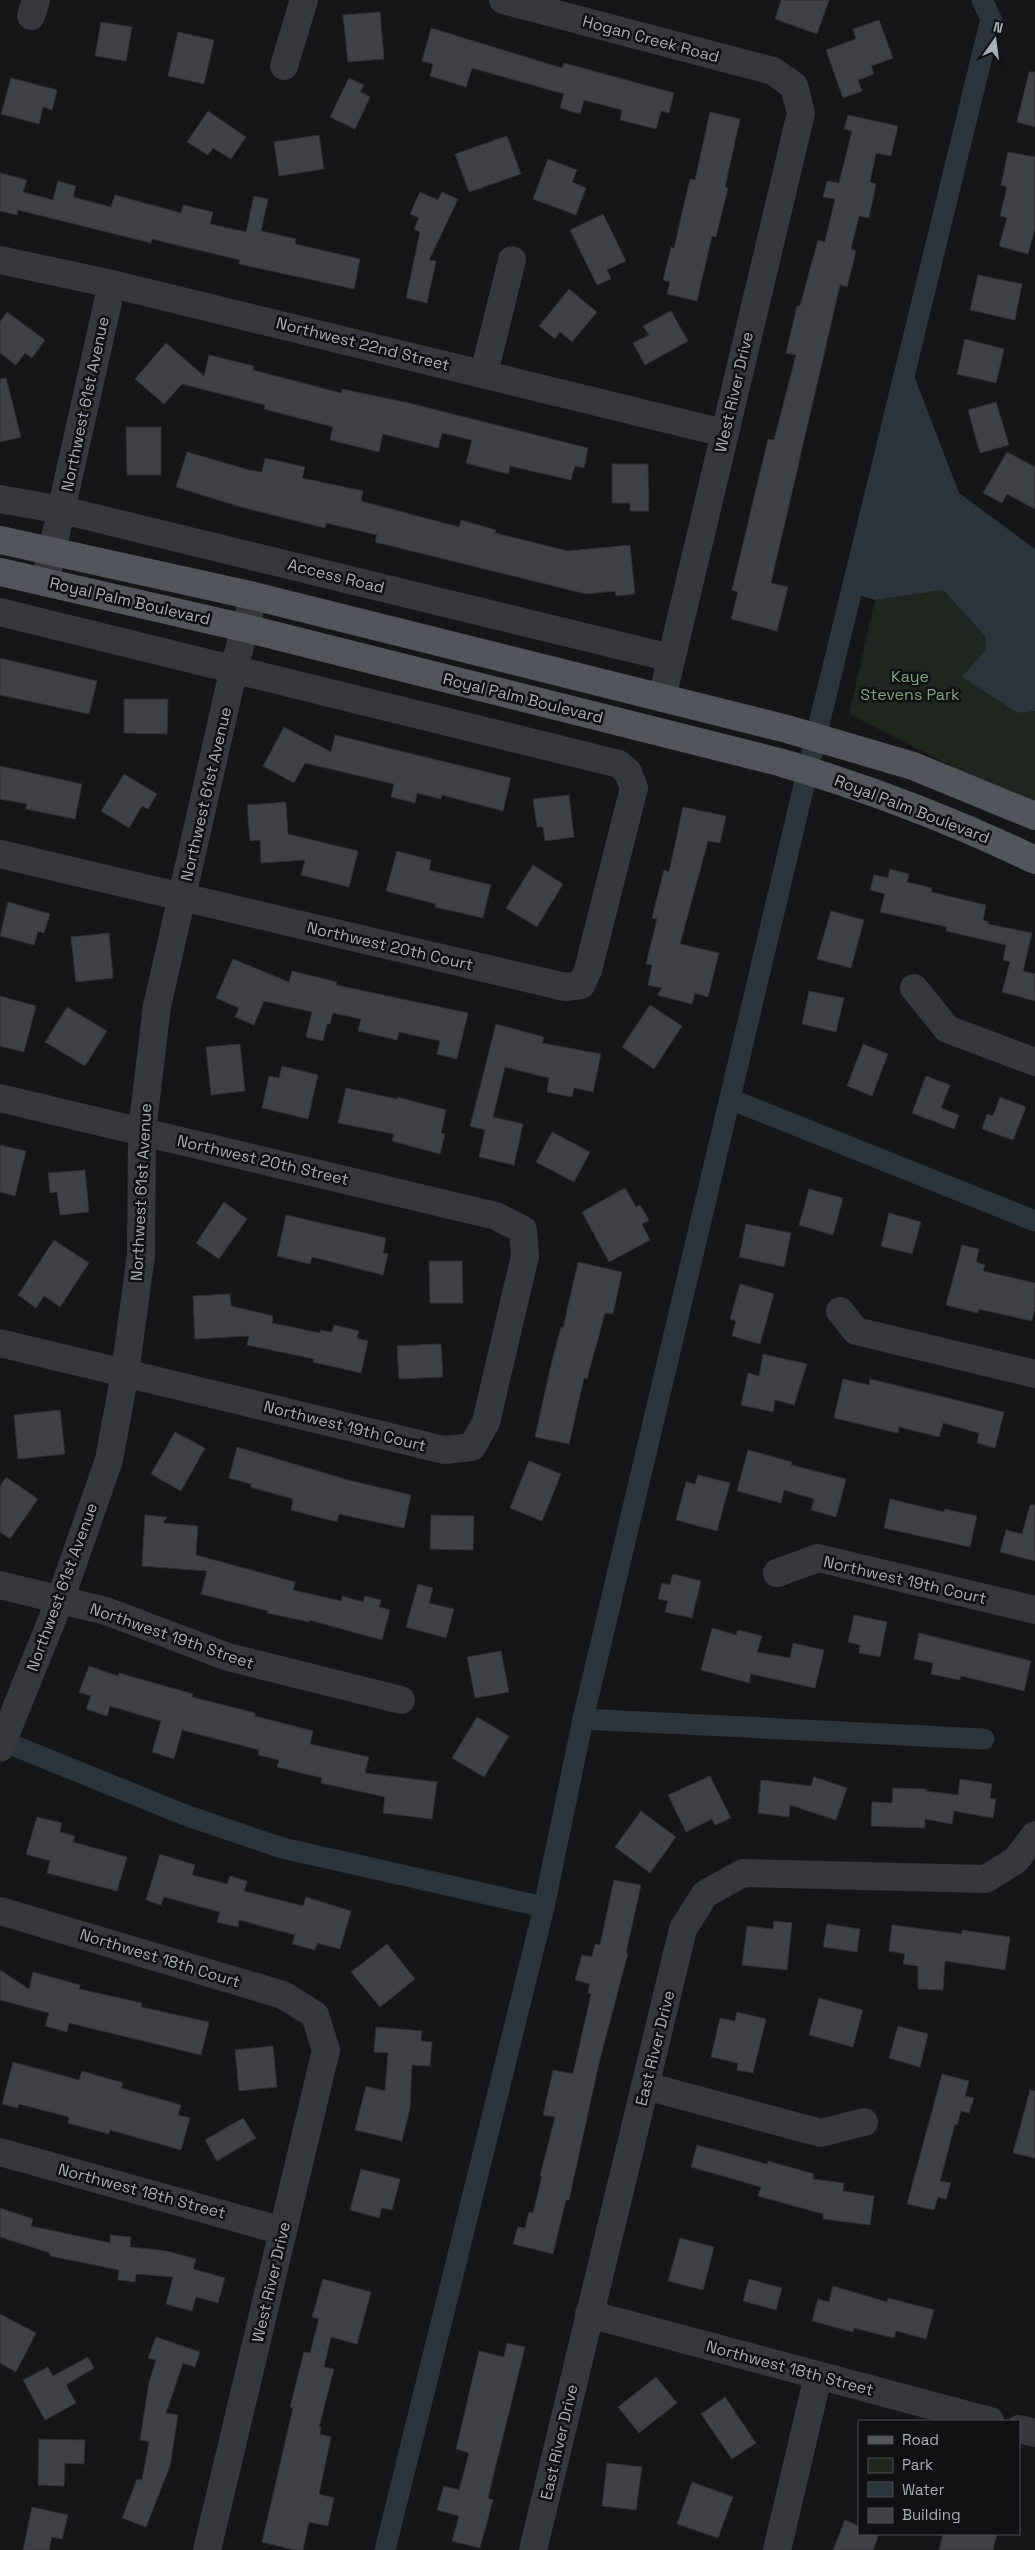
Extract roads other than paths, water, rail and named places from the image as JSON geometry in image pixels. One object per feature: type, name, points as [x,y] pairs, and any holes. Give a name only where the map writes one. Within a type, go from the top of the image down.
[{"type":"main road","name":"Royal Palm Boulevard","points":[[0,540],[53,550],[254,596],[846,744],[954,781],[1035,816]]},
{"type":"main road","name":"Royal Palm Boulevard","points":[[0,572],[245,628],[779,762],[837,779],[943,818],[1035,860]]},
{"type":"street","points":[[284,66],[304,0]]},
{"type":"street","name":"Hogan Creek Road","points":[[503,0],[773,71],[794,86]]},
{"type":"street","name":"West River Drive","points":[[662,698],[801,113],[794,86]]},
{"type":"street","name":"Northwest 22nd Street","points":[[0,260],[112,284],[484,373],[724,433]]},
{"type":"street","points":[[484,373],[512,260]]},
{"type":"street","name":"Northwest 61st Avenue","points":[[45,582],[112,284]]},
{"type":"street","name":"Access Road","points":[[0,499],[62,510],[672,658]]},
{"type":"street","name":"Northwest 61st Avenue","points":[[0,1748],[60,1600],[109,1460],[125,1373],[140,1255],[142,1131],[157,1006],[234,668],[254,596]]},
{"type":"street","points":[[0,612],[234,668]]},
{"type":"street","name":"Northwest 20th Court","points":[[0,854],[565,987],[581,985],[588,970],[634,788],[628,772],[619,764],[234,668]]},
{"type":"street","points":[[914,988],[947,1029],[1035,1062]]},
{"type":"street","name":"Northwest 20th Street","points":[[0,1098],[496,1216],[522,1230]]},
{"type":"street","name":"Northwest 19th Court","points":[[0,1343],[444,1450],[472,1447],[486,1422],[523,1265],[525,1256],[522,1230]]},
{"type":"street","points":[[840,1311],[856,1331],[1035,1374]]},
{"type":"street","name":"Northwest 19th Court","points":[[777,1573],[818,1558],[1035,1610]]},
{"type":"street","name":"Northwest 19th Street","points":[[0,1585],[106,1612],[228,1657],[401,1700]]},
{"type":"street","name":"East River Drive","points":[[533,2550],[683,1929],[705,1894],[743,1873],[986,1879],[1016,1860],[1035,1835]]},
{"type":"street","name":"Northwest 18th Court","points":[[0,1910],[283,1995],[315,2015]]},
{"type":"street","name":"West River Drive","points":[[207,2550],[326,2050],[315,2015]]},
{"type":"street","points":[[646,2086],[822,2133],[864,2122]]},
{"type":"street","name":"Northwest 18th Street","points":[[0,2152],[283,2231]]},
{"type":"street","name":"Northwest 18th Street","points":[[589,2314],[986,2420]]},
{"type":"street","points":[[777,2550],[818,2376]]},
{"type":"street","points":[[1020,2429],[1035,2433]]},
{"type":"water","points":[[908,360],[959,493],[1035,549],[1035,711],[1018,713],[962,677],[986,649],[985,636],[943,590],[875,600],[852,593]]},
{"type":"waterway","points":[[385,2550],[544,1907],[583,1719],[801,798],[991,19],[982,0]]},
{"type":"waterway","points":[[730,1099],[1035,1221]]},
{"type":"waterway","points":[[583,1719],[984,1739]]},
{"type":"waterway","points":[[0,1740],[185,1815],[282,1848],[544,1907]]},
{"type":"park label","name":"Kaye Stevens Park","points":[[910,685]]}]
